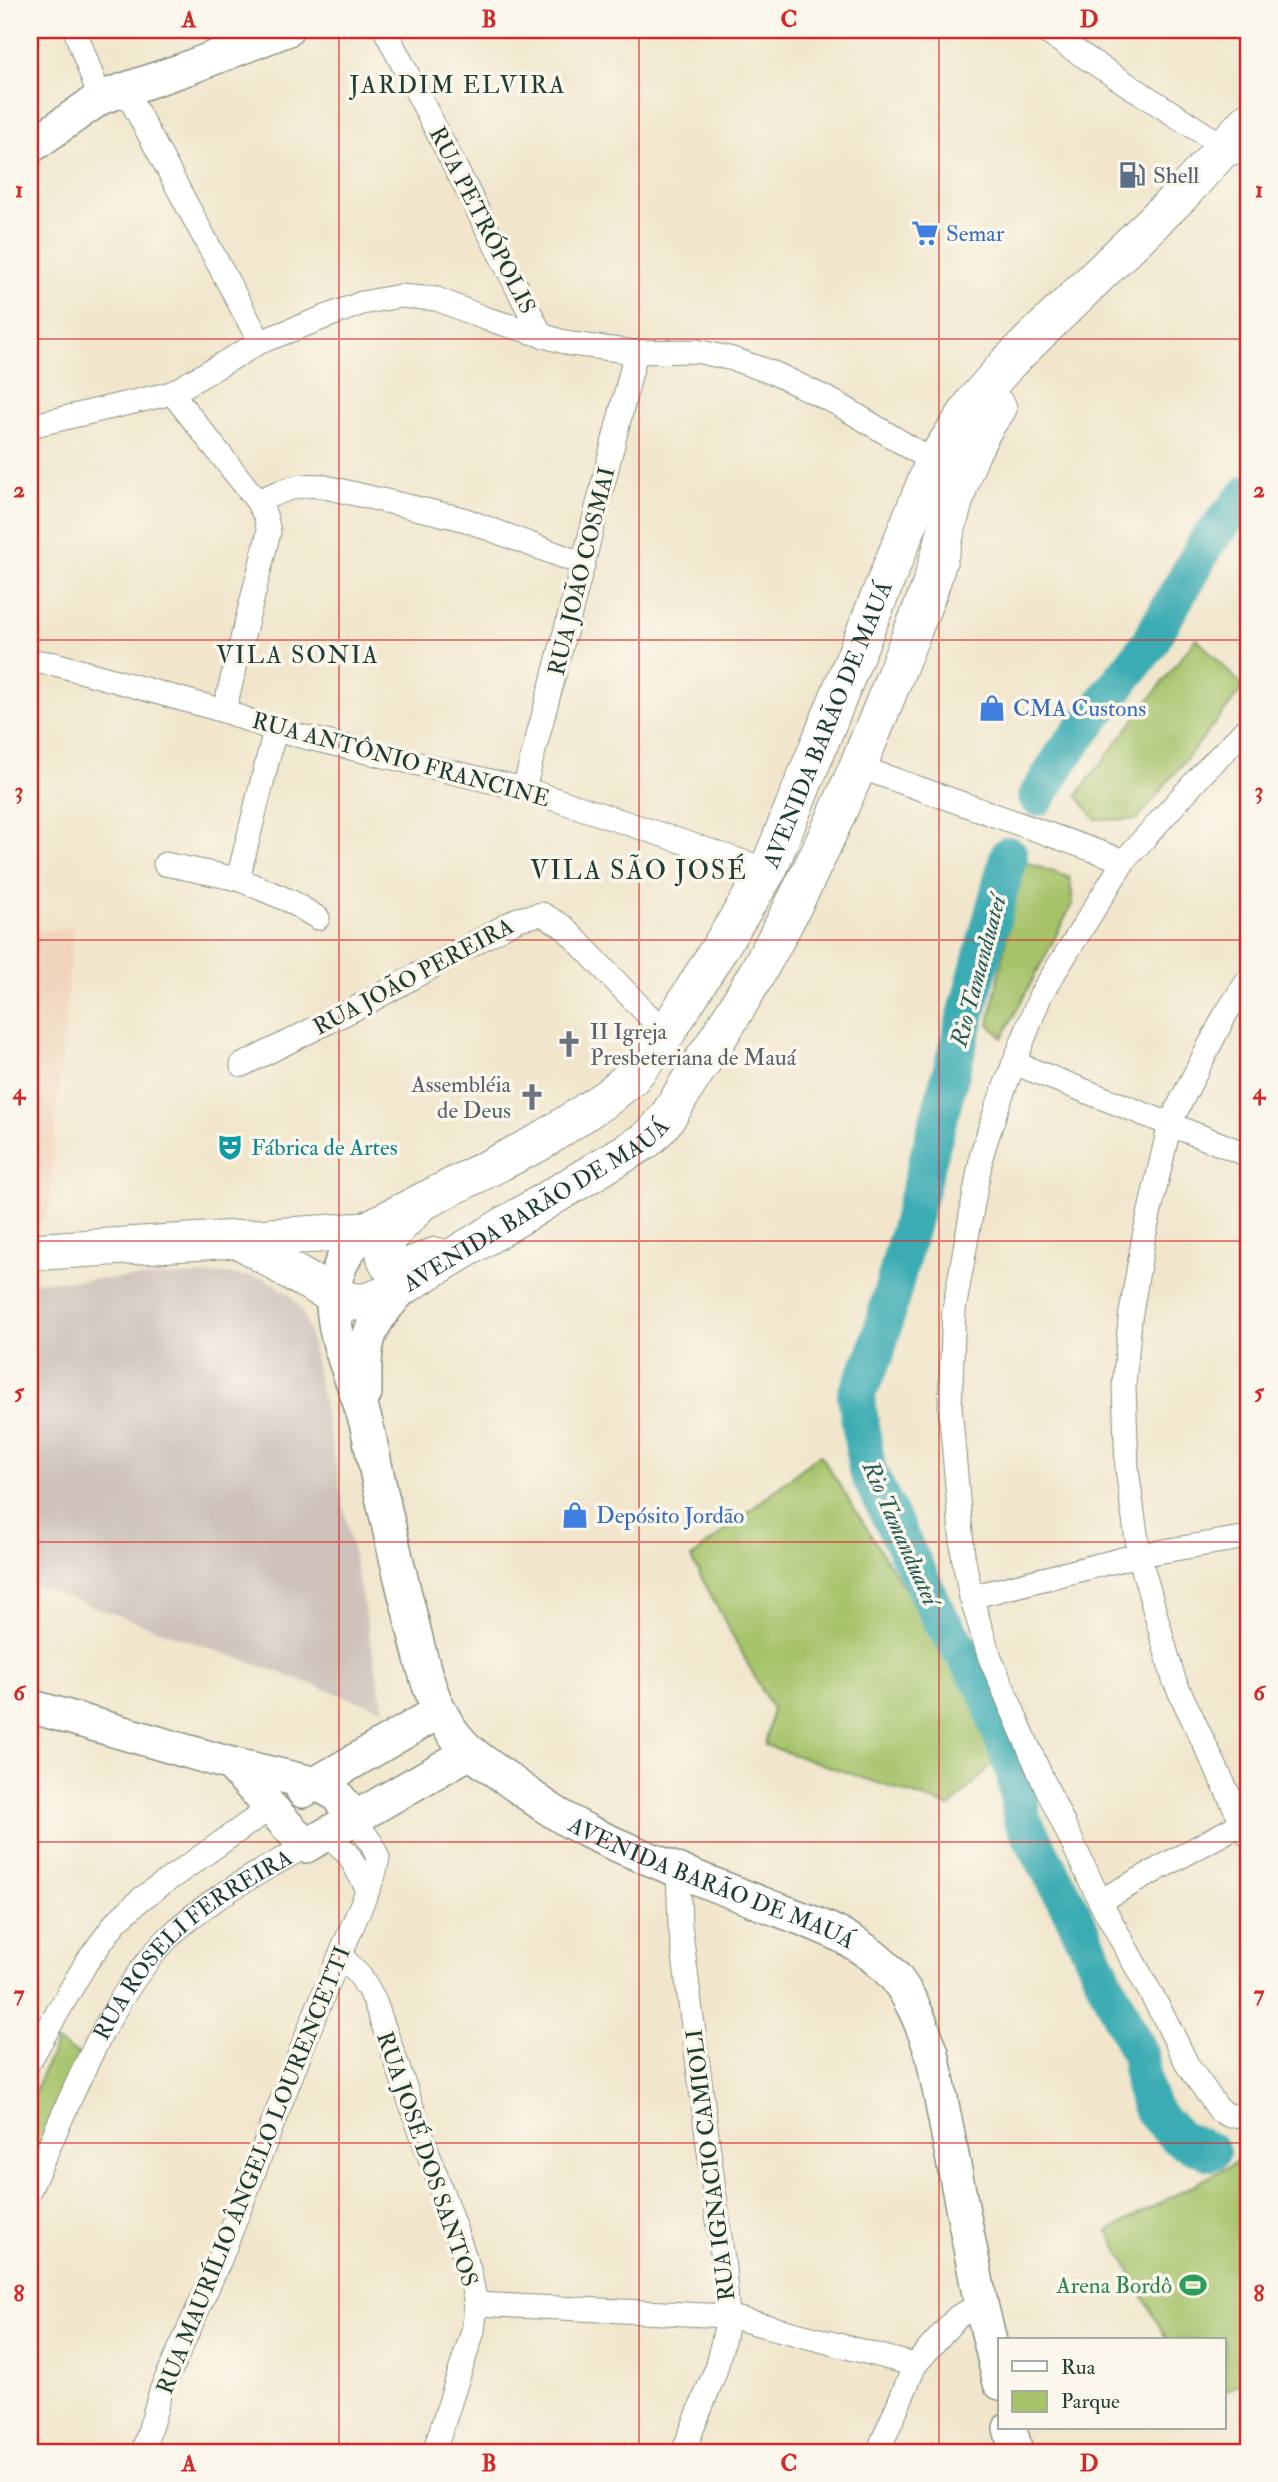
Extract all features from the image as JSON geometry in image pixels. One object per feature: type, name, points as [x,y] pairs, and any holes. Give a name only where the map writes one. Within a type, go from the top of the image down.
[{"type":"main road","name":"AVENIDA BARÃO DE MAUÁ","points":[[365,1231],[540,1142],[608,1097],[632,1077],[666,1034],[768,870],[934,462],[975,401],[1008,363],[1181,195],[1240,144]]},
{"type":"main road","name":"AVENIDA BARÃO DE MAUÁ","points":[[404,1286],[645,1141],[660,1129],[718,1039],[774,940],[859,767],[929,590],[962,478],[978,438],[992,415],[1034,363],[1195,205],[1240,144]]},
{"type":"main road","points":[[887,576],[900,572],[913,573],[929,590]]},
{"type":"main road","points":[[424,1199],[386,1241],[383,1248],[385,1258],[389,1265],[402,1269],[435,1256],[449,1259]]},
{"type":"main road","points":[[30,1252],[365,1231]]},
{"type":"main road","points":[[240,1240],[332,1294],[355,1302],[367,1301],[404,1286]]},
{"type":"street","points":[[75,30],[260,342]]},
{"type":"street","points":[[30,147],[113,94],[286,30]]},
{"type":"street","name":"RUA PETRÓPOLIS","points":[[385,30],[542,337]]},
{"type":"street","points":[[1044,30],[1240,144]]},
{"type":"street","points":[[30,426],[172,393],[260,342],[362,303],[400,296],[438,299],[542,337],[571,344],[636,352],[696,351],[733,359],[776,374],[838,404],[934,462]]},
{"type":"street","name":"RUA JOÃO COSMAI","points":[[524,789],[636,352]]},
{"type":"street","points":[[172,393],[257,501],[265,515],[269,532],[223,711]]},
{"type":"street","points":[[257,501],[307,484],[321,486],[463,519],[583,564]]},
{"type":"street","name":"RUA ANTÔNIO FRANCINE","points":[[30,661],[55,664],[223,711],[275,730],[524,789],[768,870]]},
{"type":"street","points":[[1248,727],[1124,861],[1041,994],[982,1153],[954,1310],[950,1407],[962,1542],[971,1597],[990,1658],[1040,1774],[1100,1901],[1188,2066],[1220,2111],[1230,2116],[1248,2114]]},
{"type":"street","points":[[238,879],[275,730]]},
{"type":"street","points":[[859,767],[1124,861]]},
{"type":"street","points":[[165,864],[238,879],[290,901],[318,918]]},
{"type":"street","name":"RUA JOÃO PEREIRA","points":[[242,1065],[370,1001],[518,919],[542,914],[564,927],[666,1034]]},
{"type":"street","points":[[1100,1901],[1245,1828],[1174,1680],[1139,1555],[1127,1469],[1124,1386],[1130,1319],[1143,1241],[1170,1124],[1225,1015],[1248,980]]},
{"type":"street","points":[[1014,1063],[1248,1155]]},
{"type":"street","name":"AVENIDA BARÃO DE MAUÁ","points":[[365,1231],[347,1253],[336,1278],[332,1294],[334,1322],[365,1420],[397,1565],[427,1680],[440,1711],[454,1735],[470,1752],[558,1814],[590,1832],[678,1871],[829,1929],[859,1944],[896,1978],[921,2022],[932,2053],[981,2304],[998,2375]]},
{"type":"street","name":"AVENIDA BARÃO DE MAUÁ","points":[[365,1420],[364,1357],[369,1333],[377,1316],[404,1286]]},
{"type":"street","points":[[971,1597],[1139,1555],[1248,1536]]},
{"type":"street","points":[[30,1706],[231,1764],[317,1784],[336,1794],[330,1832],[270,1808],[231,1764]]},
{"type":"street","points":[[30,2060],[86,1963],[116,1922],[141,1899],[270,1808],[317,1784],[440,1711]]},
{"type":"street","name":"RUA ROSELI FERREIRA","points":[[30,2189],[118,2003],[168,1938],[204,1907],[470,1752]]},
{"type":"street","name":"RUA MAURÍLIO ÂNGELO LOURENCETTI","points":[[144,2452],[161,2391],[219,2262],[314,2017],[368,1890],[378,1858],[372,1844],[330,1832]]},
{"type":"street","name":"RUA IGNACIO CAMIOLI","points":[[678,1871],[680,1925],[724,2268],[727,2316],[715,2372],[683,2452]]},
{"type":"street","name":"RUA JOSÉ DOS SANTOS","points":[[341,1956],[360,1976],[374,1999],[469,2269],[476,2304],[473,2331],[434,2452]]},
{"type":"street","points":[[476,2304],[727,2316],[915,2365]]},
{"type":"street","points":[[878,2452],[915,2365],[957,2317],[981,2304]]},
{"type":"street","points":[[1010,2430],[1016,2452]]},
{"type":"shaded area","points":[[73,928],[48,1221],[30,1220],[30,931]]},
{"type":"shaded area","points":[[224,1274],[264,1278],[289,1294],[302,1311],[309,1331],[384,1710],[30,1584],[30,1282]]},
{"type":"green space","points":[[1196,638],[1244,687],[1137,820],[1095,819],[1077,795]]},
{"type":"green space","points":[[1022,861],[1070,878],[1073,903],[1002,1038],[989,1024]]},
{"type":"green space","points":[[820,1454],[1006,1750],[950,1807],[765,1745],[772,1709],[691,1558]]},
{"type":"green space","points":[[57,2042],[82,2056],[30,2167],[30,2100]]},
{"type":"green space","name":"Arena Bordô","points":[[1248,2156],[1248,2379],[1226,2391],[1226,2338],[1166,2338],[1108,2231]]},
{"type":"waterway","name":"Rio Tamanduateí","points":[[1037,797],[1063,755],[1149,644],[1207,542],[1248,493]]},
{"type":"waterway","name":"Rio Tamanduateí","points":[[1009,855],[876,1353],[856,1395],[867,1470],[941,1620],[985,1688],[1015,1774],[1022,1819],[1073,1914],[1140,2056],[1143,2086],[1152,2110],[1177,2137],[1211,2152]]},
{"type":"place","name":"Shell","points":[[1132,175]]},
{"type":"place","name":"Semar","points":[[925,233]]},
{"type":"place","name":"CMA Custons","points":[[992,708]]},
{"type":"place","name":"II Igreja Presbeteriana de Mauá","points":[[569,1044]]},
{"type":"place","name":"Assembléia de Deus","points":[[532,1097]]},
{"type":"place","name":"Fábrica de Artes","points":[[230,1147]]},
{"type":"place","name":"Depósito Jordão","points":[[575,1515]]},
{"type":"place","name":"Arena Bordô","points":[[1193,2285]]},
{"type":"district","name":"JARDIM ELVIRA","points":[[458,85]]},
{"type":"district","name":"VILA SONIA","points":[[298,655]]},
{"type":"district","name":"VILA SÃO JOSÉ","points":[[639,870]]}]
